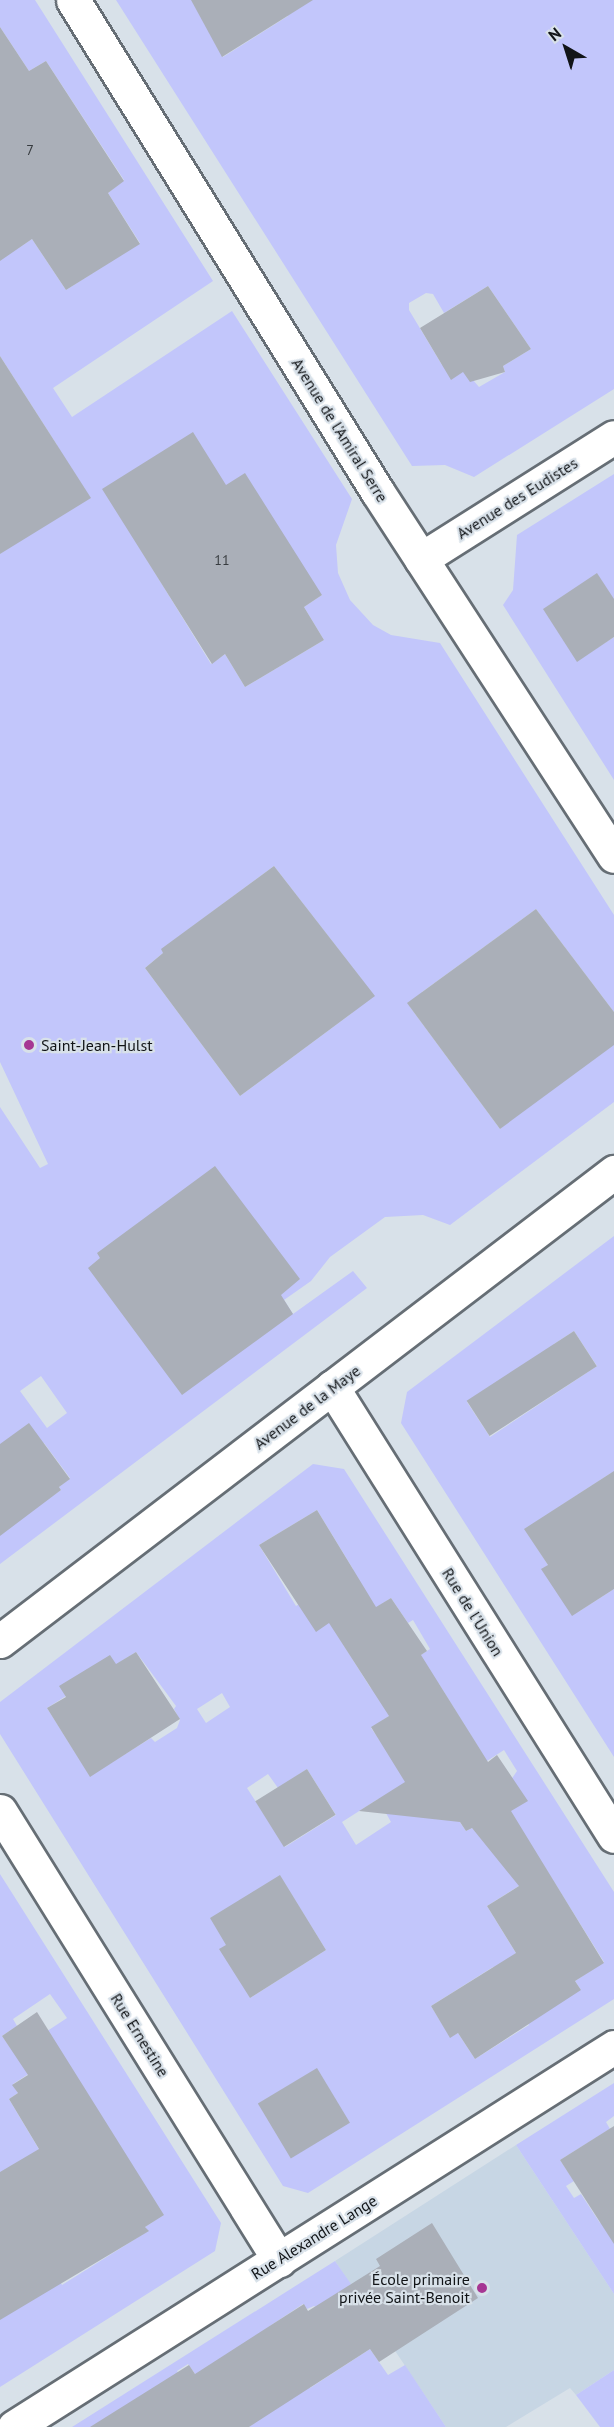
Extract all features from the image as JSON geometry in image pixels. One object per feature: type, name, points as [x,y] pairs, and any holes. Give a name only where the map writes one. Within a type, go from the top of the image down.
[{"type":"street","name":"Avenue de l'Amiral Serre","points":[[73,0],[421,559],[614,856]]},
{"type":"street","name":"Avenue des Eudistes","points":[[421,559],[614,437]]},
{"type":"street","name":"Avenue de la Maye","points":[[0,1641],[614,1172]]},
{"type":"street","name":"Rue de l'Union","points":[[332,1387],[614,1836]]},
{"type":"street","name":"Rue Ernestine","points":[[0,1811],[279,2260]]},
{"type":"street","name":"Rue Alexandre Lange","points":[[14,2427],[614,2047]]},
{"type":"shaded area","points":[[0,0],[35,0],[213,281],[53,388],[72,417],[232,311],[352,499],[336,545],[338,573],[350,600],[373,625],[391,635],[440,643],[614,915],[614,1012],[536,909],[422,992],[424,996],[410,1007],[500,1129],[614,1029],[614,1102],[450,1225],[423,1215],[385,1217],[330,1257],[311,1281],[284,1300],[293,1314],[353,1271],[367,1288],[0,1564],[0,1531],[61,1490],[59,1487],[70,1478],[44,1443],[0,1444],[0,1107],[40,1168],[48,1164],[0,1062],[0,554],[57,445],[0,356],[0,223],[17,249],[32,239],[66,290],[140,243],[108,193],[124,180],[46,61],[29,71],[0,27]],"holes":[[[136,542],[322,595],[304,607],[324,640],[245,687],[225,654],[211,664]],[[274,866],[363,981],[352,1013],[240,1096],[145,968],[163,953],[162,949]],[[41,1376],[67,1413],[47,1428],[20,1391]]]},
{"type":"shaded area","points":[[116,0],[192,0],[223,57],[288,16],[278,0],[614,0],[614,389],[474,477],[445,465],[412,466]],"holes":[[[488,286],[531,349],[503,366],[505,372],[479,387],[455,359],[442,365],[409,310],[409,303],[426,293],[433,294],[444,313]]]},
{"type":"shaded area","points":[[614,474],[614,599],[577,661],[614,637],[614,780],[503,605],[513,590],[517,535]]},
{"type":"shaded area","points":[[614,1236],[614,1477],[611,1473],[525,1529],[578,1612],[614,1589],[614,1757],[401,1423],[407,1392]],"holes":[[[574,1331],[597,1366],[490,1437],[467,1402],[506,1376],[524,1382],[554,1362],[554,1344]]]},
{"type":"shaded area","points":[[313,1464],[344,1469],[614,1892],[614,1999],[308,2193],[283,2186],[0,1734],[0,1702]],"holes":[[[317,1510],[353,1569],[296,1606],[259,1545]],[[391,1598],[408,1623],[413,1620],[430,1649],[410,1662],[439,1684],[478,1747],[381,1742],[371,1728],[395,1712],[370,1687],[336,1633]],[[136,1652],[176,1706],[174,1709],[180,1720],[177,1728],[155,1742],[151,1738],[90,1776],[47,1708]],[[222,1693],[230,1707],[206,1723],[197,1709]],[[504,1750],[517,1771],[476,1832],[472,1828],[466,1831],[455,1815],[422,1803]],[[307,1769],[336,1815],[285,1847],[247,1788],[268,1774],[278,1788]],[[378,1799],[391,1822],[356,1845],[342,1822]],[[546,1869],[604,1962],[575,1981],[581,1990],[527,1971],[487,1906]],[[280,1876],[326,1950],[250,1998],[234,1957]],[[493,1967],[529,2025],[475,2059],[458,2033],[450,2037],[431,2006]]]},
{"type":"shaded area","points":[[0,1874],[221,2223],[215,2251],[0,2387]],"holes":[[[50,1994],[67,2018],[29,2043],[11,2049],[2,2036],[17,2026],[13,2019]],[[30,2073],[40,2151],[9,2099],[18,2093],[13,2084]],[[163,2215],[145,2227],[148,2231],[62,2285],[29,2230]]]},
{"type":"shaded area","points":[[614,2083],[614,2116],[606,2122],[610,2129],[560,2160],[574,2181],[566,2186],[574,2198],[581,2194],[600,2223],[614,2215],[614,2294],[516,2145]]},
{"type":"shaded area","name":"École primaire privée Saint-Benoit","points":[[516,2145],[614,2294],[614,2370],[576,2395],[570,2388],[506,2427],[446,2427],[335,2261]]},
{"type":"shaded area","points":[[335,2261],[351,2284],[321,2310],[314,2306],[307,2309],[303,2304],[270,2326],[310,2388],[370,2349],[388,2375],[405,2365],[446,2427],[249,2427],[257,2421],[196,2375],[188,2364],[177,2371],[184,2382],[114,2427],[72,2427]]},
{"type":"shaded area","points":[[614,2370],[614,2427],[600,2427],[576,2395]]},
{"type":"building","points":[[191,0],[313,0],[222,57]]},
{"type":"building","points":[[0,27],[29,71],[46,61],[124,181],[108,193],[140,244],[66,290],[32,239],[0,261]]},
{"type":"building","points":[[488,286],[531,349],[503,366],[505,372],[470,382],[463,372],[451,380],[420,328]]},
{"type":"building","points":[[0,356],[91,498],[0,554]]},
{"type":"building","points":[[193,432],[226,485],[245,473],[322,595],[304,607],[324,640],[245,687],[225,654],[212,664],[102,489]]},
{"type":"building","points":[[597,573],[614,599],[614,637],[577,662],[543,609]]},
{"type":"building","points":[[274,866],[375,996],[240,1096],[145,968],[163,953],[161,949]]},
{"type":"building","points":[[536,909],[614,1012],[614,1045],[500,1129],[407,1003]]},
{"type":"building","points":[[215,1166],[300,1279],[281,1295],[293,1314],[182,1395],[88,1268],[100,1258],[97,1253]]},
{"type":"building","points":[[574,1331],[597,1366],[490,1436],[467,1401]]},
{"type":"building","points":[[29,1423],[70,1479],[59,1487],[61,1490],[0,1536],[0,1444]]},
{"type":"building","points":[[614,1471],[614,1589],[572,1616],[541,1569],[548,1565],[524,1529]]},
{"type":"building","points":[[317,1510],[376,1607],[391,1598],[427,1651],[421,1655],[488,1762],[497,1755],[528,1801],[511,1811],[604,1963],[575,1981],[581,1990],[475,2059],[458,2033],[450,2038],[431,2006],[516,1953],[487,1906],[519,1886],[472,1828],[466,1831],[460,1822],[359,1811],[405,1782],[371,1727],[389,1716],[329,1623],[316,1632],[259,1545]]},
{"type":"building","points":[[136,1652],[180,1719],[90,1777],[47,1708],[66,1697],[59,1686],[110,1655],[116,1664]]},
{"type":"building","points":[[307,1769],[336,1815],[284,1847],[255,1801]]},
{"type":"building","points":[[280,1875],[326,1950],[250,1998],[219,1949],[226,1945],[210,1918]]},
{"type":"building","points":[[37,2012],[164,2215],[145,2227],[149,2231],[0,2320],[0,2172],[39,2149],[9,2099],[18,2093],[12,2085],[28,2075],[2,2036]]},
{"type":"building","points":[[317,2068],[350,2123],[291,2158],[258,2104]]},
{"type":"building","points":[[614,2126],[614,2244],[560,2160]]},
{"type":"building","points":[[432,2223],[478,2298],[379,2362],[370,2349],[249,2427],[90,2427],[189,2365],[195,2374],[304,2304],[308,2311],[380,2266],[376,2259]]},
{"type":"place","name":"Saint-Jean-Hulst","points":[[29,1045]]},
{"type":"place","name":"École primaire privée Saint-Benoit","points":[[482,2288]]}]
